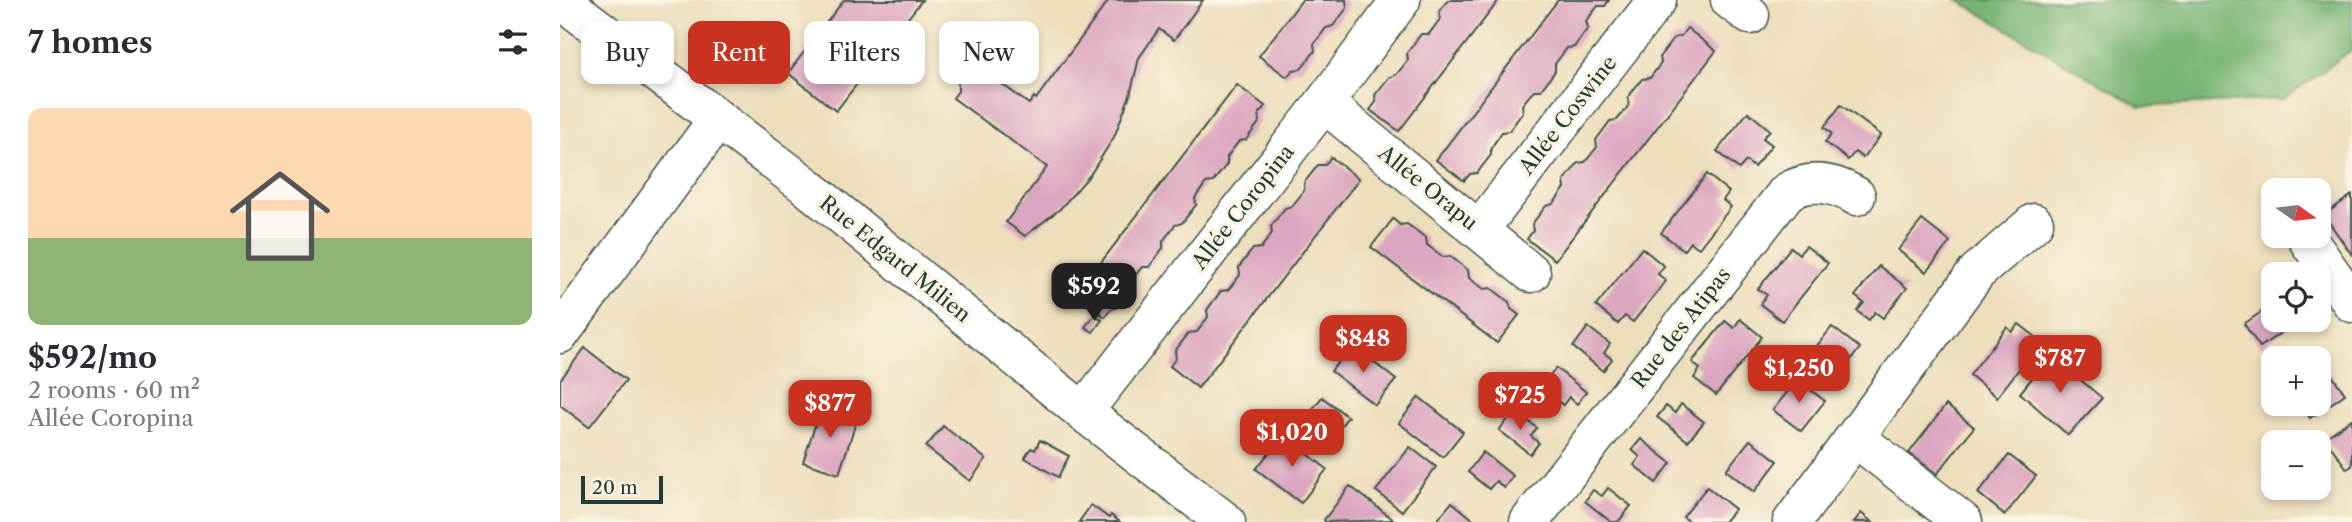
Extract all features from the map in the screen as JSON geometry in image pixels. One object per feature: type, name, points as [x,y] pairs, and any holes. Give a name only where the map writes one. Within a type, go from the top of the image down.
[{"type":"street","name":"Rue Edgard Milien","points":[[561,0],[805,186],[1083,412],[1226,522]]},
{"type":"street","name":"Allée Coropina","points":[[1083,412],[1401,0]]},
{"type":"street","name":"Allée Coswine","points":[[1479,230],[1657,0]]},
{"type":"street","name":"Allée Orapu","points":[[1324,103],[1531,273]]},
{"type":"street","points":[[560,334],[718,119]]},
{"type":"street","name":"Rue des Atipas","points":[[1529,522],[1787,192],[1795,187],[1817,183],[1831,185],[1856,196]]},
{"type":"street","points":[[1792,522],[1977,272],[2034,223]]},
{"type":"street","points":[[2314,248],[2352,303]]},
{"type":"street","points":[[1856,439],[1964,522]]},
{"type":"green space","points":[[1958,0],[2352,0],[2352,50],[2284,99],[2140,107]]},
{"type":"building","points":[[844,0],[922,0],[906,21],[828,21]]},
{"type":"building","points":[[1109,0],[1203,0],[1174,40],[1159,29],[1139,58],[1130,95],[1114,137],[1090,175],[1060,209],[1025,236],[1006,222],[1047,167],[953,98],[958,91],[958,84],[1002,84],[1029,104],[1034,97],[1036,99]]},
{"type":"building","points":[[1302,0],[1346,0],[1347,8],[1333,26],[1326,28],[1314,44],[1315,51],[1301,69],[1293,70],[1287,77],[1259,56]]},
{"type":"building","points":[[1448,0],[1499,0],[1399,131],[1370,110],[1376,102],[1375,95],[1389,77],[1396,75],[1408,60],[1407,53],[1421,34],[1429,34],[1440,19],[1439,12]]},
{"type":"building","points":[[1558,0],[1609,0],[1605,6],[1598,6],[1586,21],[1588,28],[1574,47],[1567,48],[1541,90],[1534,90],[1522,105],[1523,112],[1509,131],[1502,132],[1491,148],[1491,155],[1477,173],[1470,174],[1464,181],[1436,160]]},
{"type":"building","points":[[1687,28],[1716,51],[1555,260],[1527,239],[1533,231],[1532,224],[1546,206],[1553,204],[1565,188],[1564,181],[1578,163],[1585,162],[1597,147],[1596,140],[1610,121],[1617,120],[1629,105],[1628,97],[1642,79],[1650,78],[1661,63],[1660,56],[1674,38],[1681,36]]},
{"type":"building","points":[[804,52],[804,84],[857,84],[836,111],[790,75],[790,70]]},
{"type":"building","points":[[1237,85],[1265,106],[1259,114],[1260,121],[1246,140],[1239,141],[1227,157],[1227,164],[1213,182],[1206,183],[1195,198],[1196,205],[1163,241],[1163,248],[1149,267],[1142,267],[1130,282],[1132,289],[1118,307],[1111,309],[1105,317],[1076,295]]},
{"type":"building","points":[[1841,105],[1881,135],[1863,158],[1855,152],[1848,160],[1825,142],[1832,134],[1824,127]]},
{"type":"building","points":[[1748,112],[1770,130],[1763,138],[1772,145],[1754,167],[1746,161],[1739,169],[1717,151]]},
{"type":"building","points":[[1331,157],[1359,179],[1198,388],[1170,366],[1176,358],[1175,351],[1189,333],[1197,332],[1208,317],[1207,310],[1221,291],[1228,290],[1240,275],[1239,267],[1253,249],[1261,248],[1272,233],[1271,226],[1285,208],[1292,206],[1304,191],[1304,183],[1318,165],[1325,165]]},
{"type":"building","points":[[1707,174],[1729,192],[1723,200],[1731,207],[1699,248],[1690,242],[1684,250],[1661,233]]},
{"type":"building","points":[[2352,195],[2352,255],[2331,225],[2331,210]]},
{"type":"building","points":[[1393,219],[1400,225],[1407,224],[1426,238],[1427,245],[1443,257],[1450,256],[1468,270],[1469,278],[1484,289],[1491,288],[1509,302],[1511,309],[1519,315],[1497,343],[1371,247]]},
{"type":"building","points":[[1922,220],[1950,242],[1926,272],[1898,250]]},
{"type":"building","points":[[1806,246],[1828,263],[1782,321],[1760,304],[1767,295],[1758,289],[1791,247],[1799,254]]},
{"type":"building","points":[[1642,248],[1664,266],[1658,274],[1666,281],[1633,322],[1625,316],[1618,324],[1596,306]]},
{"type":"building","points":[[1879,266],[1907,288],[1883,318],[1875,312],[1869,320],[1857,311],[1864,303],[1855,296]]},
{"type":"building","points":[[2261,312],[2261,332],[2282,332],[2260,347],[2244,324]]},
{"type":"building","points":[[1095,314],[1102,320],[1093,332],[1085,327]]},
{"type":"building","points":[[1740,319],[1762,337],[1716,395],[1694,378],[1700,369],[1692,362],[1725,321],[1734,328]]},
{"type":"building","points":[[2019,324],[2041,341],[1997,397],[1970,375],[2007,327],[2012,332]]},
{"type":"building","points":[[1588,327],[1610,344],[1604,353],[1612,359],[1603,371],[1573,347]]},
{"type":"building","points":[[1832,327],[1860,348],[1836,379],[1808,357]]},
{"type":"building","points":[[1352,345],[1396,380],[1375,405],[1331,371]]},
{"type":"building","points":[[585,348],[626,380],[589,427],[560,405],[560,380]]},
{"type":"building","points":[[2051,355],[2102,398],[2068,435],[2020,393]]},
{"type":"building","points":[[1556,368],[1586,392],[1577,404],[1569,397],[1563,405],[1540,388]]},
{"type":"building","points":[[2331,374],[2345,394],[2331,404]]},
{"type":"building","points":[[1797,380],[1825,401],[1801,431],[1773,410]]},
{"type":"building","points":[[1322,397],[1348,417],[1330,439],[1305,419]]},
{"type":"building","points":[[1419,397],[1463,432],[1443,457],[1399,423]]},
{"type":"building","points":[[1681,404],[1704,422],[1688,441],[1657,417],[1666,406],[1675,413]]},
{"type":"building","points":[[1946,405],[1974,427],[1937,474],[1909,453]]},
{"type":"building","points":[[821,407],[857,419],[839,474],[803,462]]},
{"type":"building","points":[[1515,411],[1537,428],[1531,436],[1539,443],[1530,454],[1499,430]]},
{"type":"building","points":[[2352,419],[2352,466],[2347,469],[2331,446],[2331,434]]},
{"type":"building","points":[[943,426],[986,459],[970,481],[926,447]]},
{"type":"building","points":[[1283,435],[1327,469],[1301,503],[1256,469]]},
{"type":"building","points":[[1641,439],[1671,463],[1656,483],[1634,465],[1640,457],[1632,450]]},
{"type":"building","points":[[1040,440],[1069,456],[1058,477],[1025,458],[1031,448],[1035,450]]},
{"type":"building","points":[[1750,440],[1778,461],[1754,492],[1726,470]]},
{"type":"building","points":[[1410,447],[1436,467],[1402,511],[1376,491]]},
{"type":"building","points":[[1483,452],[1513,476],[1504,488],[1496,481],[1489,489],[1468,472]]},
{"type":"building","points":[[2009,455],[2036,476],[2005,515],[1978,493]]},
{"type":"building","points":[[1350,486],[1394,520],[1326,522],[1324,520]]},
{"type":"building","points":[[1707,487],[1735,509],[1724,522],[1690,522],[1683,517]]},
{"type":"building","points":[[1608,488],[1631,506],[1618,522],[1611,522],[1585,501],[1593,490],[1602,496]]},
{"type":"building","points":[[1452,502],[1474,520],[1436,522]]},
{"type":"building","points":[[1091,505],[1109,518],[1111,515],[1120,522],[1079,522]]},
{"type":"building","points":[[1861,513],[1872,522],[1854,522]]}]
